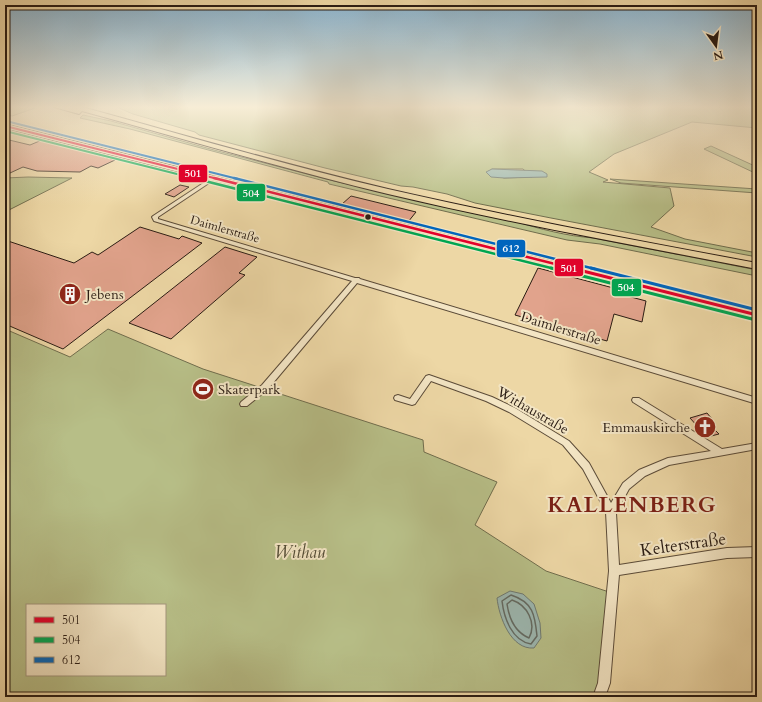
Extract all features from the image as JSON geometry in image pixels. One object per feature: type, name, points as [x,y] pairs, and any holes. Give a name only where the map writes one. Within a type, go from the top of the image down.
[{"type":"highway","points":[[197,140],[312,173],[388,192],[538,224],[757,266]]},
{"type":"highway","points":[[205,140],[394,187],[551,221],[757,260]]},
{"type":"street","points":[[59,140],[757,315]]},
{"type":"street","name":"Daimlerstraße","points":[[213,179],[155,217],[156,220],[357,279],[757,401]]},
{"type":"street","points":[[244,404],[265,387],[357,279]]},
{"type":"street","name":"Withaustraße","points":[[398,398],[412,402],[429,378],[489,399],[512,410],[566,443],[576,453],[586,466],[611,512]]},
{"type":"street","points":[[636,400],[720,452]]},
{"type":"street","points":[[599,697],[604,683],[614,571],[611,512],[626,486],[642,473],[668,462],[757,446]]},
{"type":"street","name":"Kelterstraße","points":[[614,571],[727,553],[757,552]]},
{"type":"green space","points":[[170,140],[178,140],[334,181],[514,221],[563,234],[594,238],[757,270],[757,276],[600,244],[567,240],[329,184],[328,182]]},
{"type":"green space","points":[[217,140],[649,140],[614,154],[589,172],[608,180],[603,182],[670,188],[674,206],[651,227],[685,239],[757,253],[757,257],[475,203],[447,194],[401,186]],"holes":[[[492,169],[523,169],[532,177],[504,178],[487,172]]]},
{"type":"green space","points":[[711,146],[757,167],[757,174],[704,149]]},
{"type":"green space","points":[[5,178],[72,178],[5,212]]},
{"type":"green space","points":[[610,179],[757,189],[757,193],[621,183]]},
{"type":"green space","name":"Withau","points":[[5,329],[70,357],[108,329],[203,369],[423,440],[424,452],[497,482],[475,525],[546,571],[612,593],[599,697],[5,697]]},
{"type":"water","points":[[492,169],[542,171],[547,174],[547,177],[491,177],[486,172]]},
{"type":"water","points":[[510,591],[523,594],[534,604],[540,623],[541,638],[534,648],[519,644],[513,638],[500,614],[497,598]]},
{"type":"building","points":[[5,140],[30,145],[42,140],[115,160],[98,168],[91,166],[80,172],[37,171],[23,167],[10,173],[5,172]]},
{"type":"building","points":[[180,185],[189,187],[174,197],[165,194]]},
{"type":"building","points":[[351,196],[416,212],[408,222],[341,205]]},
{"type":"building","name":"Jebens","points":[[140,227],[179,239],[182,236],[202,243],[63,349],[5,324],[5,240],[74,263],[92,252],[98,255]]},
{"type":"building","points":[[225,247],[257,257],[239,273],[245,275],[171,339],[129,323]]},
{"type":"building","points":[[538,268],[621,290],[620,294],[646,301],[642,322],[614,314],[607,341],[515,315]]},
{"type":"building","name":"Emmauskirche","points":[[707,413],[712,419],[706,421],[719,434],[707,437],[690,418]]},
{"type":"transit line","name":"504","points":[[40,140],[756,320]]},
{"type":"transit line","name":"501","points":[[60,140],[757,315]]},
{"type":"transit line","name":"612","points":[[81,140],[757,310]]},
{"type":"place","name":"Jebens","points":[[70,294]]},
{"type":"place","name":"Skaterpark","points":[[203,389]]},
{"type":"place","name":"Emmauskirche","points":[[705,427]]},
{"type":"district","name":"KALLENBERG","points":[[632,504]]}]
